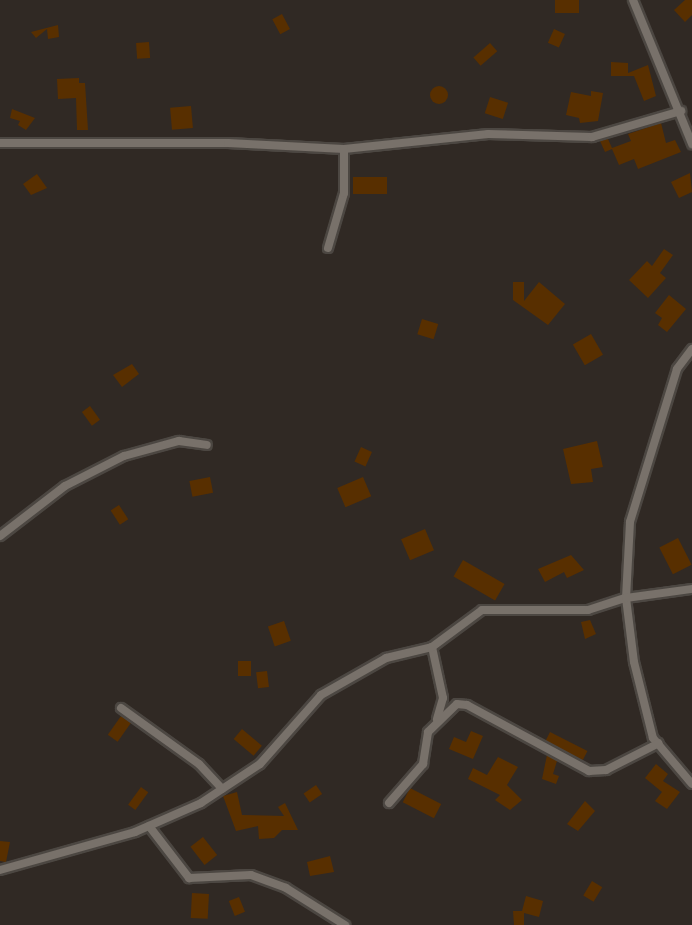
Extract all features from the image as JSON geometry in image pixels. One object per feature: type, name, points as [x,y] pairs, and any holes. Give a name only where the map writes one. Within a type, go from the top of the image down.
[{"type":"street","points":[[633,0],[692,144]]},
{"type":"street","points":[[0,143],[228,143],[344,149],[488,134],[592,137],[692,110]]},
{"type":"street","points":[[328,248],[344,192],[344,149]]},
{"type":"street","points":[[692,349],[676,369],[630,522],[626,597],[641,695],[653,738],[692,784]]},
{"type":"street","points":[[0,536],[65,486],[106,463],[179,441],[207,445]]},
{"type":"street","points":[[0,870],[149,826],[231,786],[281,745],[298,716],[321,695],[386,658],[432,647],[482,610],[588,610],[626,597],[692,589]]},
{"type":"street","points":[[432,647],[443,698],[436,722]]},
{"type":"street","points":[[388,803],[423,764],[426,737],[436,722],[452,706],[467,705],[581,768],[596,771],[659,743]]},
{"type":"street","points":[[121,708],[199,764],[222,789]]},
{"type":"street","points":[[149,826],[189,878],[251,875],[286,888],[345,925]]},
{"type":"building","points":[[555,0],[579,0],[579,13],[555,13]]},
{"type":"building","points":[[685,0],[692,0],[692,15],[685,22],[674,10]]},
{"type":"building","points":[[282,14],[290,29],[280,34],[272,19]]},
{"type":"building","points":[[58,25],[59,37],[48,39],[47,29],[36,38],[31,32]]},
{"type":"building","points":[[554,29],[565,34],[559,48],[548,43]]},
{"type":"building","points":[[149,42],[150,58],[137,59],[136,43]]},
{"type":"building","points":[[490,43],[497,51],[481,66],[473,57]]},
{"type":"building","points":[[611,62],[628,63],[628,73],[648,65],[656,96],[644,101],[634,76],[611,76]]},
{"type":"building","points":[[79,78],[79,83],[85,83],[88,130],[77,130],[76,98],[58,99],[57,79]]},
{"type":"building","points":[[435,86],[443,86],[448,91],[446,102],[435,104],[430,99],[430,91]]},
{"type":"building","points":[[591,91],[603,93],[598,121],[580,123],[579,118],[566,115],[571,92],[591,96]]},
{"type":"building","points":[[490,97],[508,103],[503,119],[485,113]]},
{"type":"building","points":[[191,106],[193,128],[172,130],[170,108]]},
{"type":"building","points":[[12,109],[35,118],[26,130],[18,125],[20,121],[10,118]]},
{"type":"building","points":[[661,123],[666,143],[675,140],[681,152],[638,169],[634,159],[619,165],[612,149],[605,152],[600,141],[608,139],[612,148],[631,141],[628,134]]},
{"type":"building","points":[[690,173],[692,192],[679,198],[671,182]]},
{"type":"building","points":[[37,174],[47,188],[31,195],[23,184]]},
{"type":"building","points":[[353,177],[387,177],[387,194],[353,194]]},
{"type":"building","points":[[664,249],[673,255],[660,273],[666,278],[648,298],[629,280],[647,261],[652,266]]},
{"type":"building","points":[[513,282],[524,282],[524,301],[539,282],[565,304],[548,325],[513,300]]},
{"type":"building","points":[[669,295],[686,309],[667,332],[658,325],[662,318],[655,313]]},
{"type":"building","points":[[422,319],[438,324],[434,339],[417,334]]},
{"type":"building","points":[[591,334],[603,355],[585,365],[573,344]]},
{"type":"building","points":[[132,364],[139,374],[122,387],[113,375]]},
{"type":"building","points":[[90,406],[100,420],[92,426],[82,412]]},
{"type":"building","points":[[597,441],[603,467],[591,469],[593,482],[571,484],[563,449]]},
{"type":"building","points":[[361,447],[372,452],[365,466],[354,462]]},
{"type":"building","points":[[210,477],[213,493],[192,497],[189,481]]},
{"type":"building","points":[[363,477],[371,496],[345,507],[337,488]]},
{"type":"building","points":[[119,505],[128,519],[120,525],[111,510]]},
{"type":"building","points":[[425,529],[434,550],[410,560],[401,539]]},
{"type":"building","points":[[678,538],[692,565],[673,574],[659,548]]},
{"type":"building","points":[[571,555],[584,570],[567,578],[564,572],[545,582],[538,569]]},
{"type":"building","points":[[463,560],[505,584],[495,600],[454,576]]},
{"type":"building","points":[[590,620],[596,634],[585,639],[581,622]]},
{"type":"building","points":[[284,621],[291,641],[275,646],[268,627]]},
{"type":"building","points":[[238,661],[251,661],[251,676],[238,676]]},
{"type":"building","points":[[267,671],[269,687],[258,688],[256,672]]},
{"type":"building","points":[[121,716],[131,723],[118,742],[108,735]]},
{"type":"building","points":[[242,729],[262,746],[254,756],[234,739]]},
{"type":"building","points":[[471,731],[483,736],[473,759],[449,749],[454,737],[466,742]]},
{"type":"building","points":[[550,732],[587,751],[583,760],[545,741]]},
{"type":"building","points":[[547,755],[557,761],[553,774],[559,776],[556,784],[542,779]]},
{"type":"building","points":[[498,757],[518,767],[507,785],[522,800],[510,810],[495,800],[500,795],[468,779],[473,768],[487,775]]},
{"type":"building","points":[[656,764],[668,774],[663,781],[680,792],[667,809],[655,801],[662,792],[645,778]]},
{"type":"building","points":[[316,785],[322,794],[310,803],[304,793]]},
{"type":"building","points":[[141,787],[148,792],[135,810],[128,805]]},
{"type":"building","points":[[410,788],[441,804],[434,818],[403,802]]},
{"type":"building","points":[[237,792],[242,815],[284,816],[278,807],[285,803],[298,830],[282,830],[274,838],[259,839],[258,826],[236,831],[223,796]]},
{"type":"building","points":[[585,801],[595,811],[578,831],[567,824]]},
{"type":"building","points":[[203,837],[217,855],[205,865],[190,847]]},
{"type":"building","points":[[0,841],[10,842],[6,862],[0,861]]},
{"type":"building","points":[[330,856],[334,872],[310,876],[307,862]]},
{"type":"building","points":[[592,881],[602,887],[594,902],[583,896]]},
{"type":"building","points":[[192,893],[209,894],[208,919],[191,918]]},
{"type":"building","points":[[526,896],[543,901],[539,917],[524,913],[524,925],[514,925],[513,911],[522,911]]},
{"type":"building","points":[[239,897],[245,912],[235,916],[229,901]]}]
